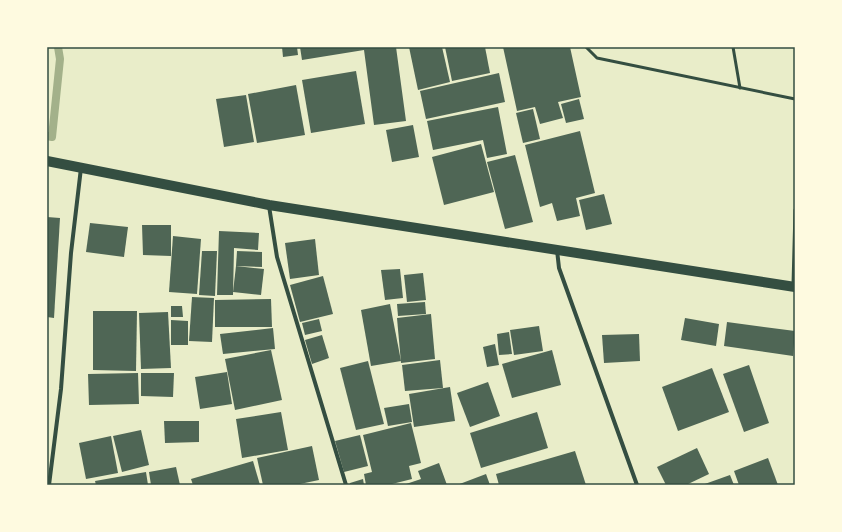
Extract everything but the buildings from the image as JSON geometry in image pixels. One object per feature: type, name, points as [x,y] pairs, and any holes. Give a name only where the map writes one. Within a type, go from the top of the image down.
[{"type":"main road","points":[[47,161],[269,205],[794,287]]},
{"type":"street","points":[[49,485],[61,389],[71,253],[81,167]]},
{"type":"street","points":[[269,205],[277,257],[346,485]]},
{"type":"street","points":[[557,249],[559,268],[637,485]]},
{"type":"lane","points":[[586,47],[597,58],[795,99]]},
{"type":"lane","points":[[732,47],[740,88]]},
{"type":"lane","points":[[794,287],[795,210]]},
{"type":"waterway","points":[[47,136],[52,137],[60,59],[58,47]]}]
